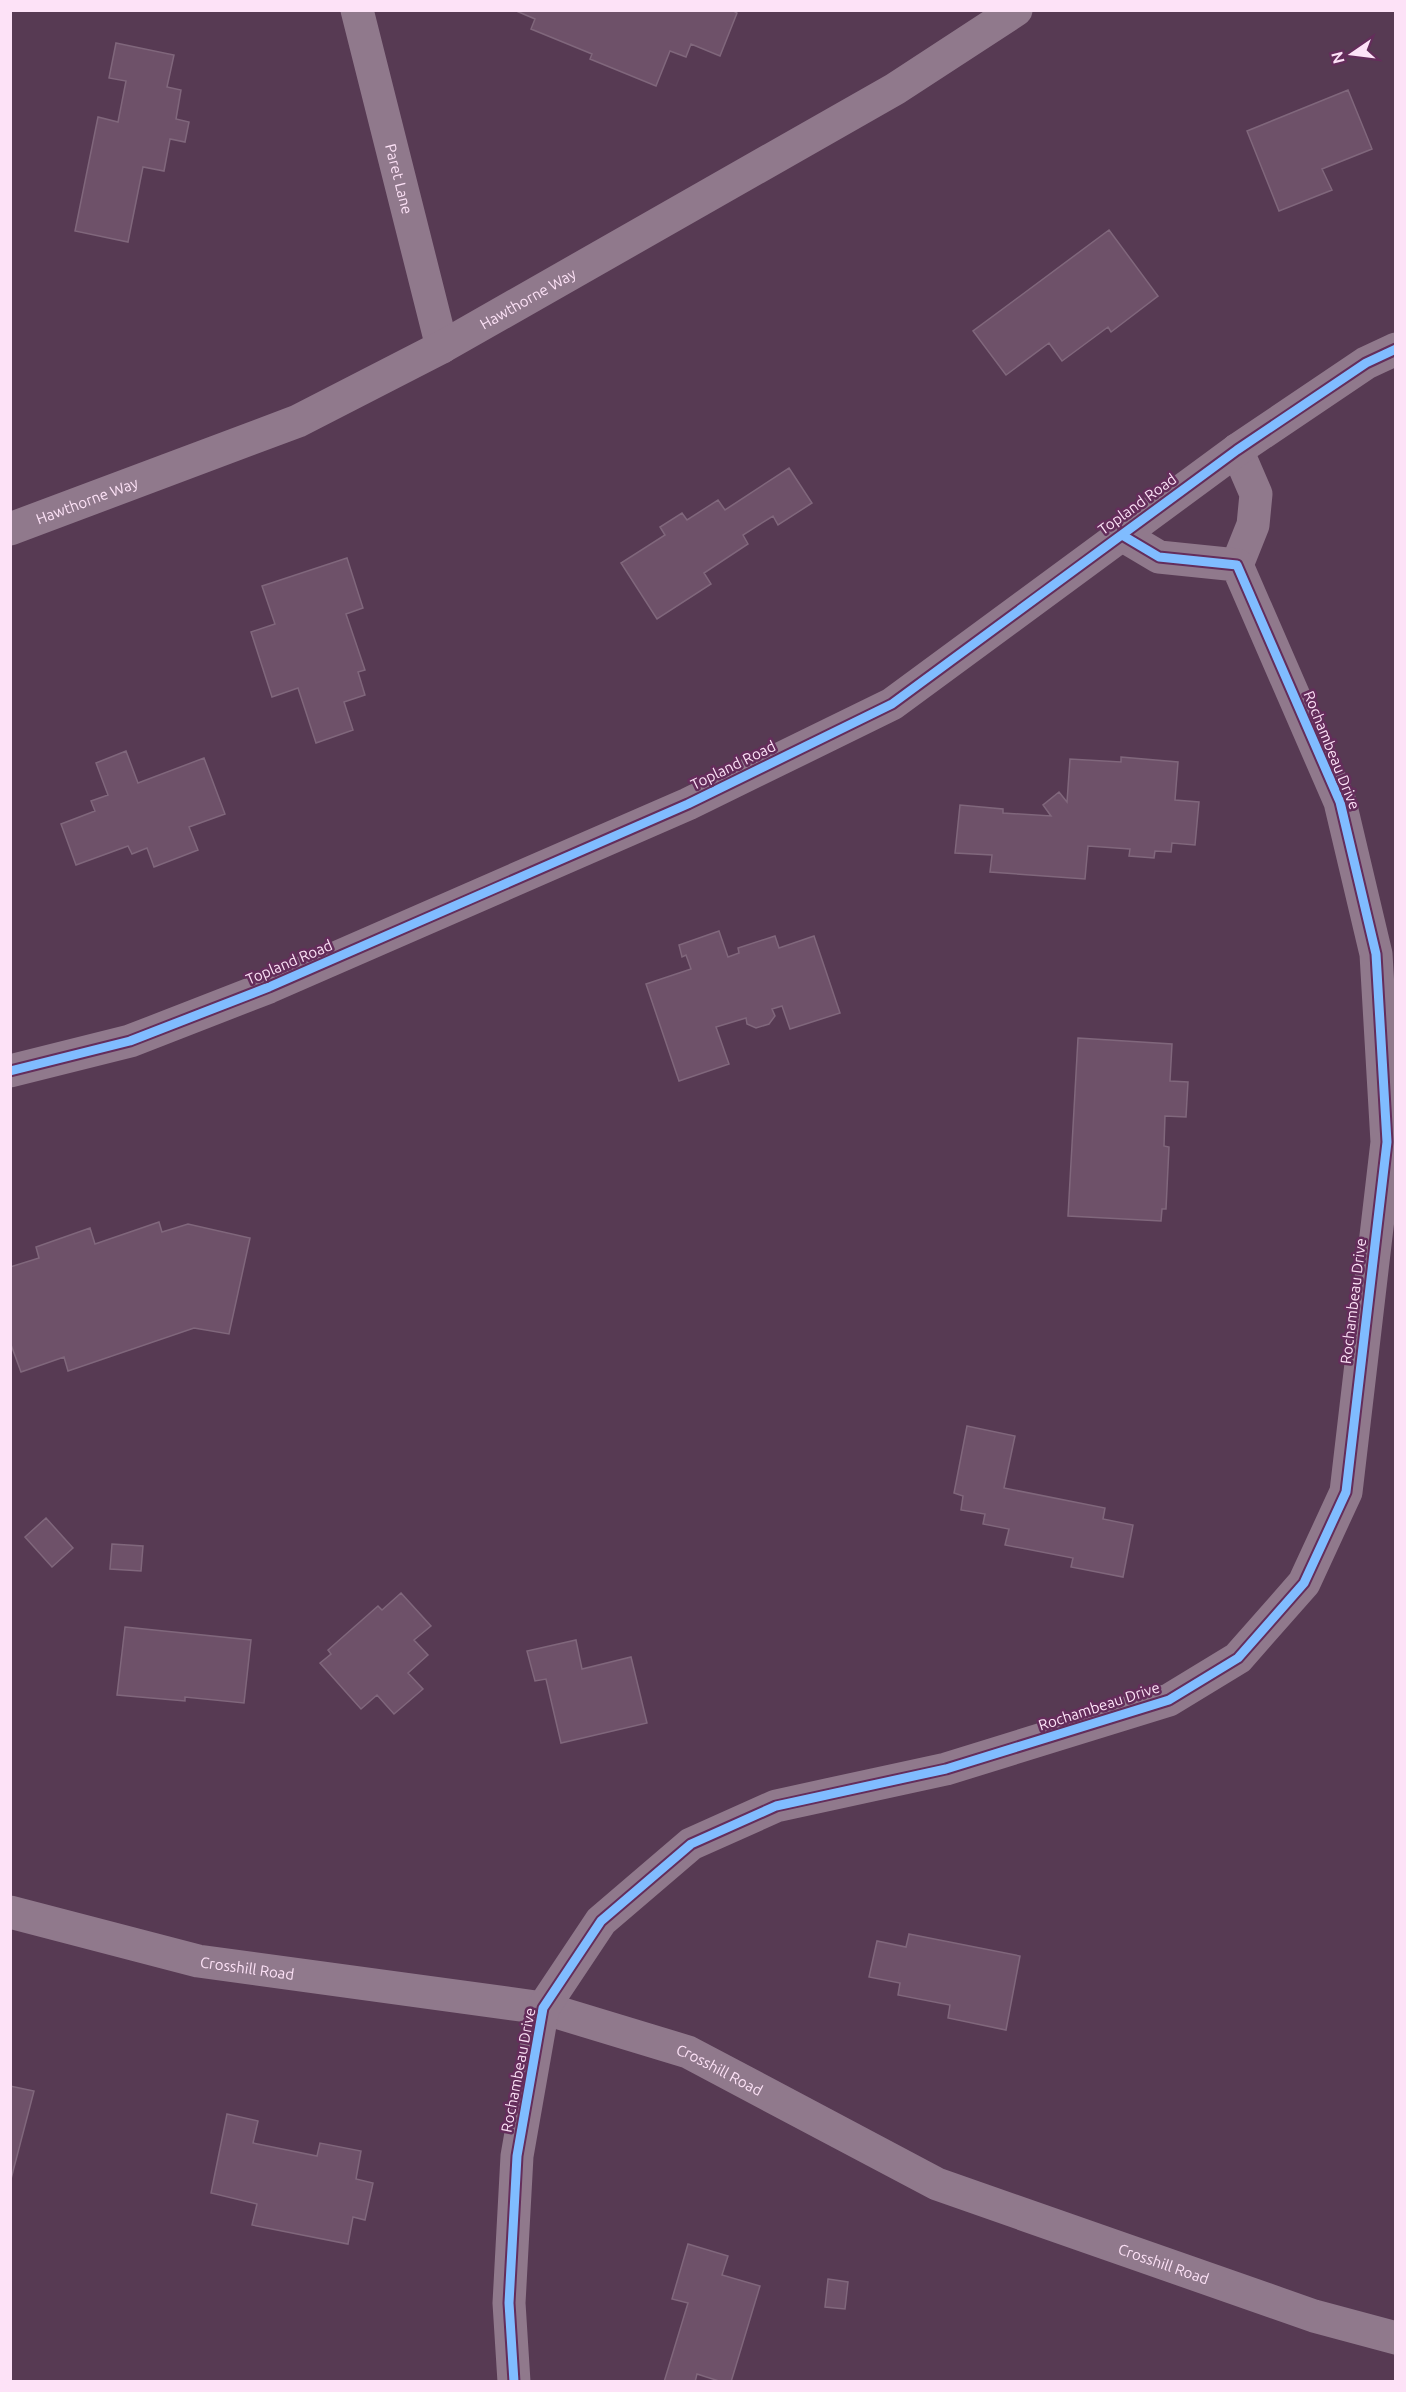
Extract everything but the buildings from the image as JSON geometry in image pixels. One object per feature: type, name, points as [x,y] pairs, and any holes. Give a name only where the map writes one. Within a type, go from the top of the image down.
[{"type":"street","name":"Paret Lane","points":[[357,10],[442,347]]},
{"type":"street","name":"Hawthorne Way","points":[[10,529],[298,421],[442,347],[895,89],[1016,10]]},
{"type":"street","name":"Topland Road","points":[[10,1071],[130,1041],[259,992],[688,804],[892,704],[1237,450],[1366,363],[1395,349]]},
{"type":"street","points":[[1122,535],[1159,557],[1237,565],[1253,525],[1256,494],[1237,450]]},
{"type":"street","name":"Rochambeau Drive","points":[[514,2382],[509,2303],[517,2156],[543,2008],[601,1921],[691,1844],[776,1806],[946,1769],[1169,1700],[1238,1658],[1304,1583],[1346,1492],[1387,1142],[1376,954],[1340,802],[1237,565]]},
{"type":"street","name":"Crosshill Road","points":[[10,1912],[198,1961],[543,2008],[688,2052],[938,2184],[1314,2316],[1395,2338]]},
{"type":"cycle path","points":[[10,1071],[130,1041],[269,987],[688,804],[892,704],[1237,450],[1366,363],[1396,349]]},
{"type":"cycle path","points":[[514,2382],[509,2303],[517,2156],[543,2008],[601,1921],[691,1844],[776,1806],[946,1769],[1169,1700],[1238,1658],[1304,1583],[1346,1492],[1387,1142],[1376,954],[1340,802],[1237,565],[1159,557],[1122,535]]}]
